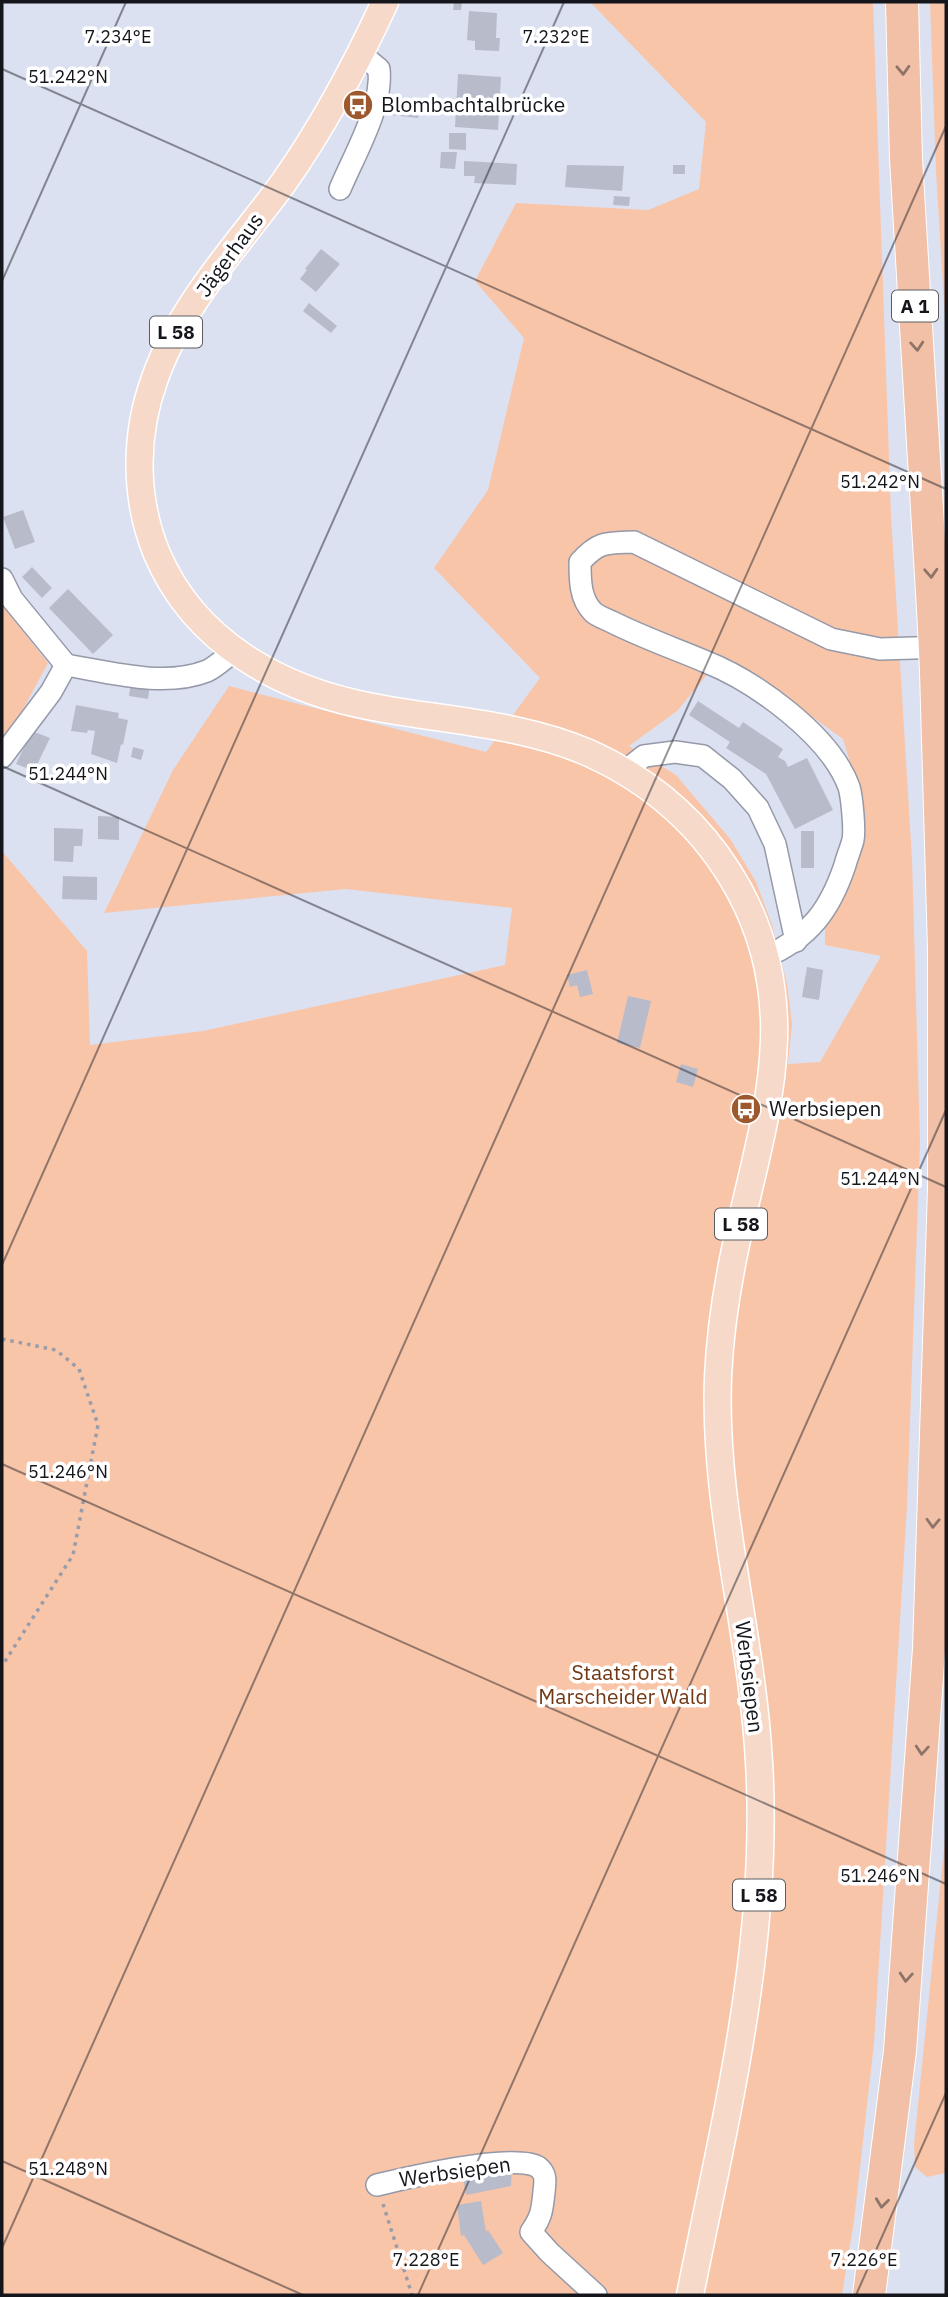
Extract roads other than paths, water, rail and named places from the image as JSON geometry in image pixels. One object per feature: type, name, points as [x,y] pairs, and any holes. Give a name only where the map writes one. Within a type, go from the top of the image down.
[{"type":"highway","name":"A 1","points":[[869,2295],[900,2051],[929,1649],[944,1189],[941,659],[933,609],[907,173],[902,2]]},
{"type":"main road","name":"Jägerhaus","points":[[233,652],[206,629],[176,590],[165,572],[151,538],[139,475],[147,403],[157,372],[181,324],[301,157],[337,100],[385,2]]},
{"type":"main road","name":"Werbsiepen","points":[[233,652],[280,678],[318,694],[373,707],[544,737],[593,755],[625,771],[671,804],[690,822],[723,863],[748,908],[765,957],[774,1020],[771,1093],[722,1317],[717,1425],[722,1492],[751,1679],[759,1759],[761,1838],[758,1914],[742,2031],[690,2295]]},
{"type":"street","points":[[340,188],[377,101],[381,85],[379,69],[361,54]]},
{"type":"street","points":[[765,957],[796,941],[820,917],[839,883],[853,838],[850,789],[835,760],[815,735],[741,680],[708,662],[642,637],[593,612],[580,589],[580,562],[594,547],[611,542],[634,542],[831,639],[941,659]]},
{"type":"street","points":[[2,579],[12,599],[66,665],[171,678],[207,671],[233,652]]},
{"type":"street","points":[[2,757],[51,692],[66,665]]},
{"type":"street","points":[[625,771],[645,756],[675,752],[703,756],[732,779],[758,808],[775,844],[796,941]]},
{"type":"street","name":"Werbsiepen","points":[[377,2185],[455,2169],[516,2163],[536,2166],[543,2172],[546,2180],[542,2216],[531,2232],[558,2262],[596,2295]]},
{"type":"place","name":"Blombachtalbrücke","points":[[358,105]]},
{"type":"place","name":"Werbsiepen","points":[[746,1109]]},
{"type":"park label","name":"Staatsforst Marscheider Wald","points":[[623,1685]]}]
